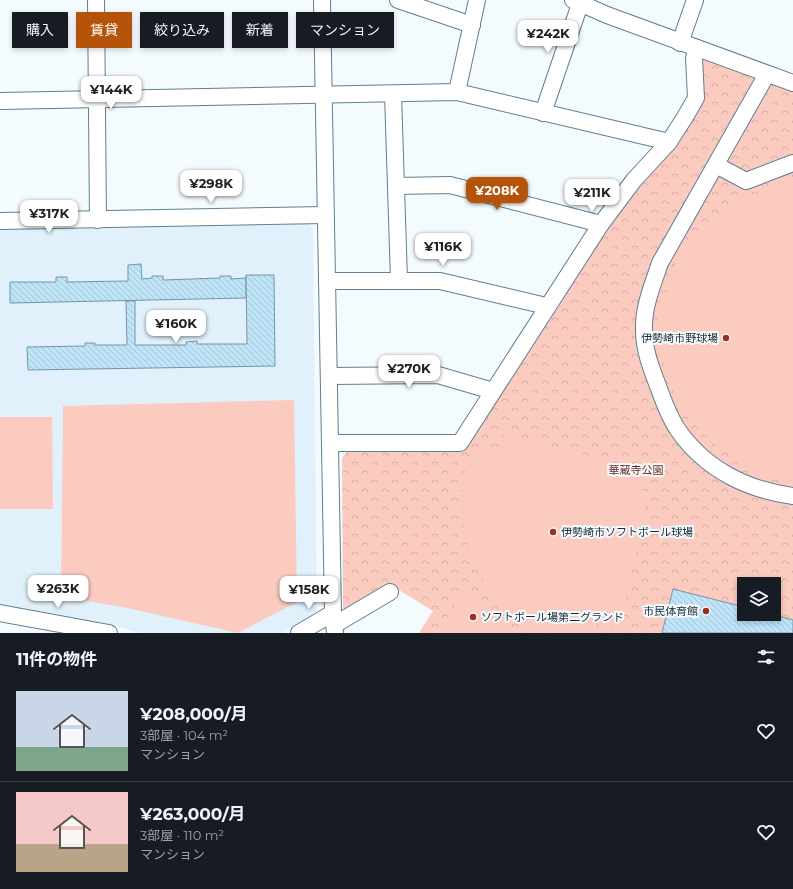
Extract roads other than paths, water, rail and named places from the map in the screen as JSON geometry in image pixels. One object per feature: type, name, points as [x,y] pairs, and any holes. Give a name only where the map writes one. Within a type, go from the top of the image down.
[{"type":"street","points":[[96,0],[98,220]]},
{"type":"street","points":[[322,0],[334,624]]},
{"type":"street","points":[[398,0],[472,25]]},
{"type":"street","points":[[457,92],[477,0]]},
{"type":"street","points":[[680,42],[694,0]]},
{"type":"street","points":[[543,113],[577,2],[680,42],[793,83]]},
{"type":"street","points":[[331,443],[460,443],[601,224],[634,180],[669,142],[696,98],[694,58],[697,48]]},
{"type":"street","points":[[767,74],[660,262],[648,296],[644,330],[648,361],[663,400],[677,430],[700,455],[751,493],[793,496]]},
{"type":"street","points":[[0,101],[457,92],[669,142]]},
{"type":"street","points":[[393,94],[399,280]]},
{"type":"street","points":[[716,165],[746,180],[793,163]]},
{"type":"street","points":[[396,186],[450,185],[601,224]]},
{"type":"street","points":[[0,221],[325,215]]},
{"type":"street","points":[[327,282],[399,280],[440,281],[542,305],[546,308]]},
{"type":"street","points":[[329,376],[438,375],[493,391]]},
{"type":"street","points":[[299,633],[334,624],[390,592]]},
{"type":"street","points":[[0,613],[109,633]]},
{"type":"place","name":"伊勢崎市野球場","points":[[726,338]]},
{"type":"place","name":"伊勢崎市ソフトボール球場","points":[[553,532]]},
{"type":"place","name":"市民体育館","points":[[706,611]]},
{"type":"place","name":"ソフトボール場第二グランド","points":[[473,617]]},
{"type":"park label","name":"華蔵寺公園","points":[[636,470]]}]
